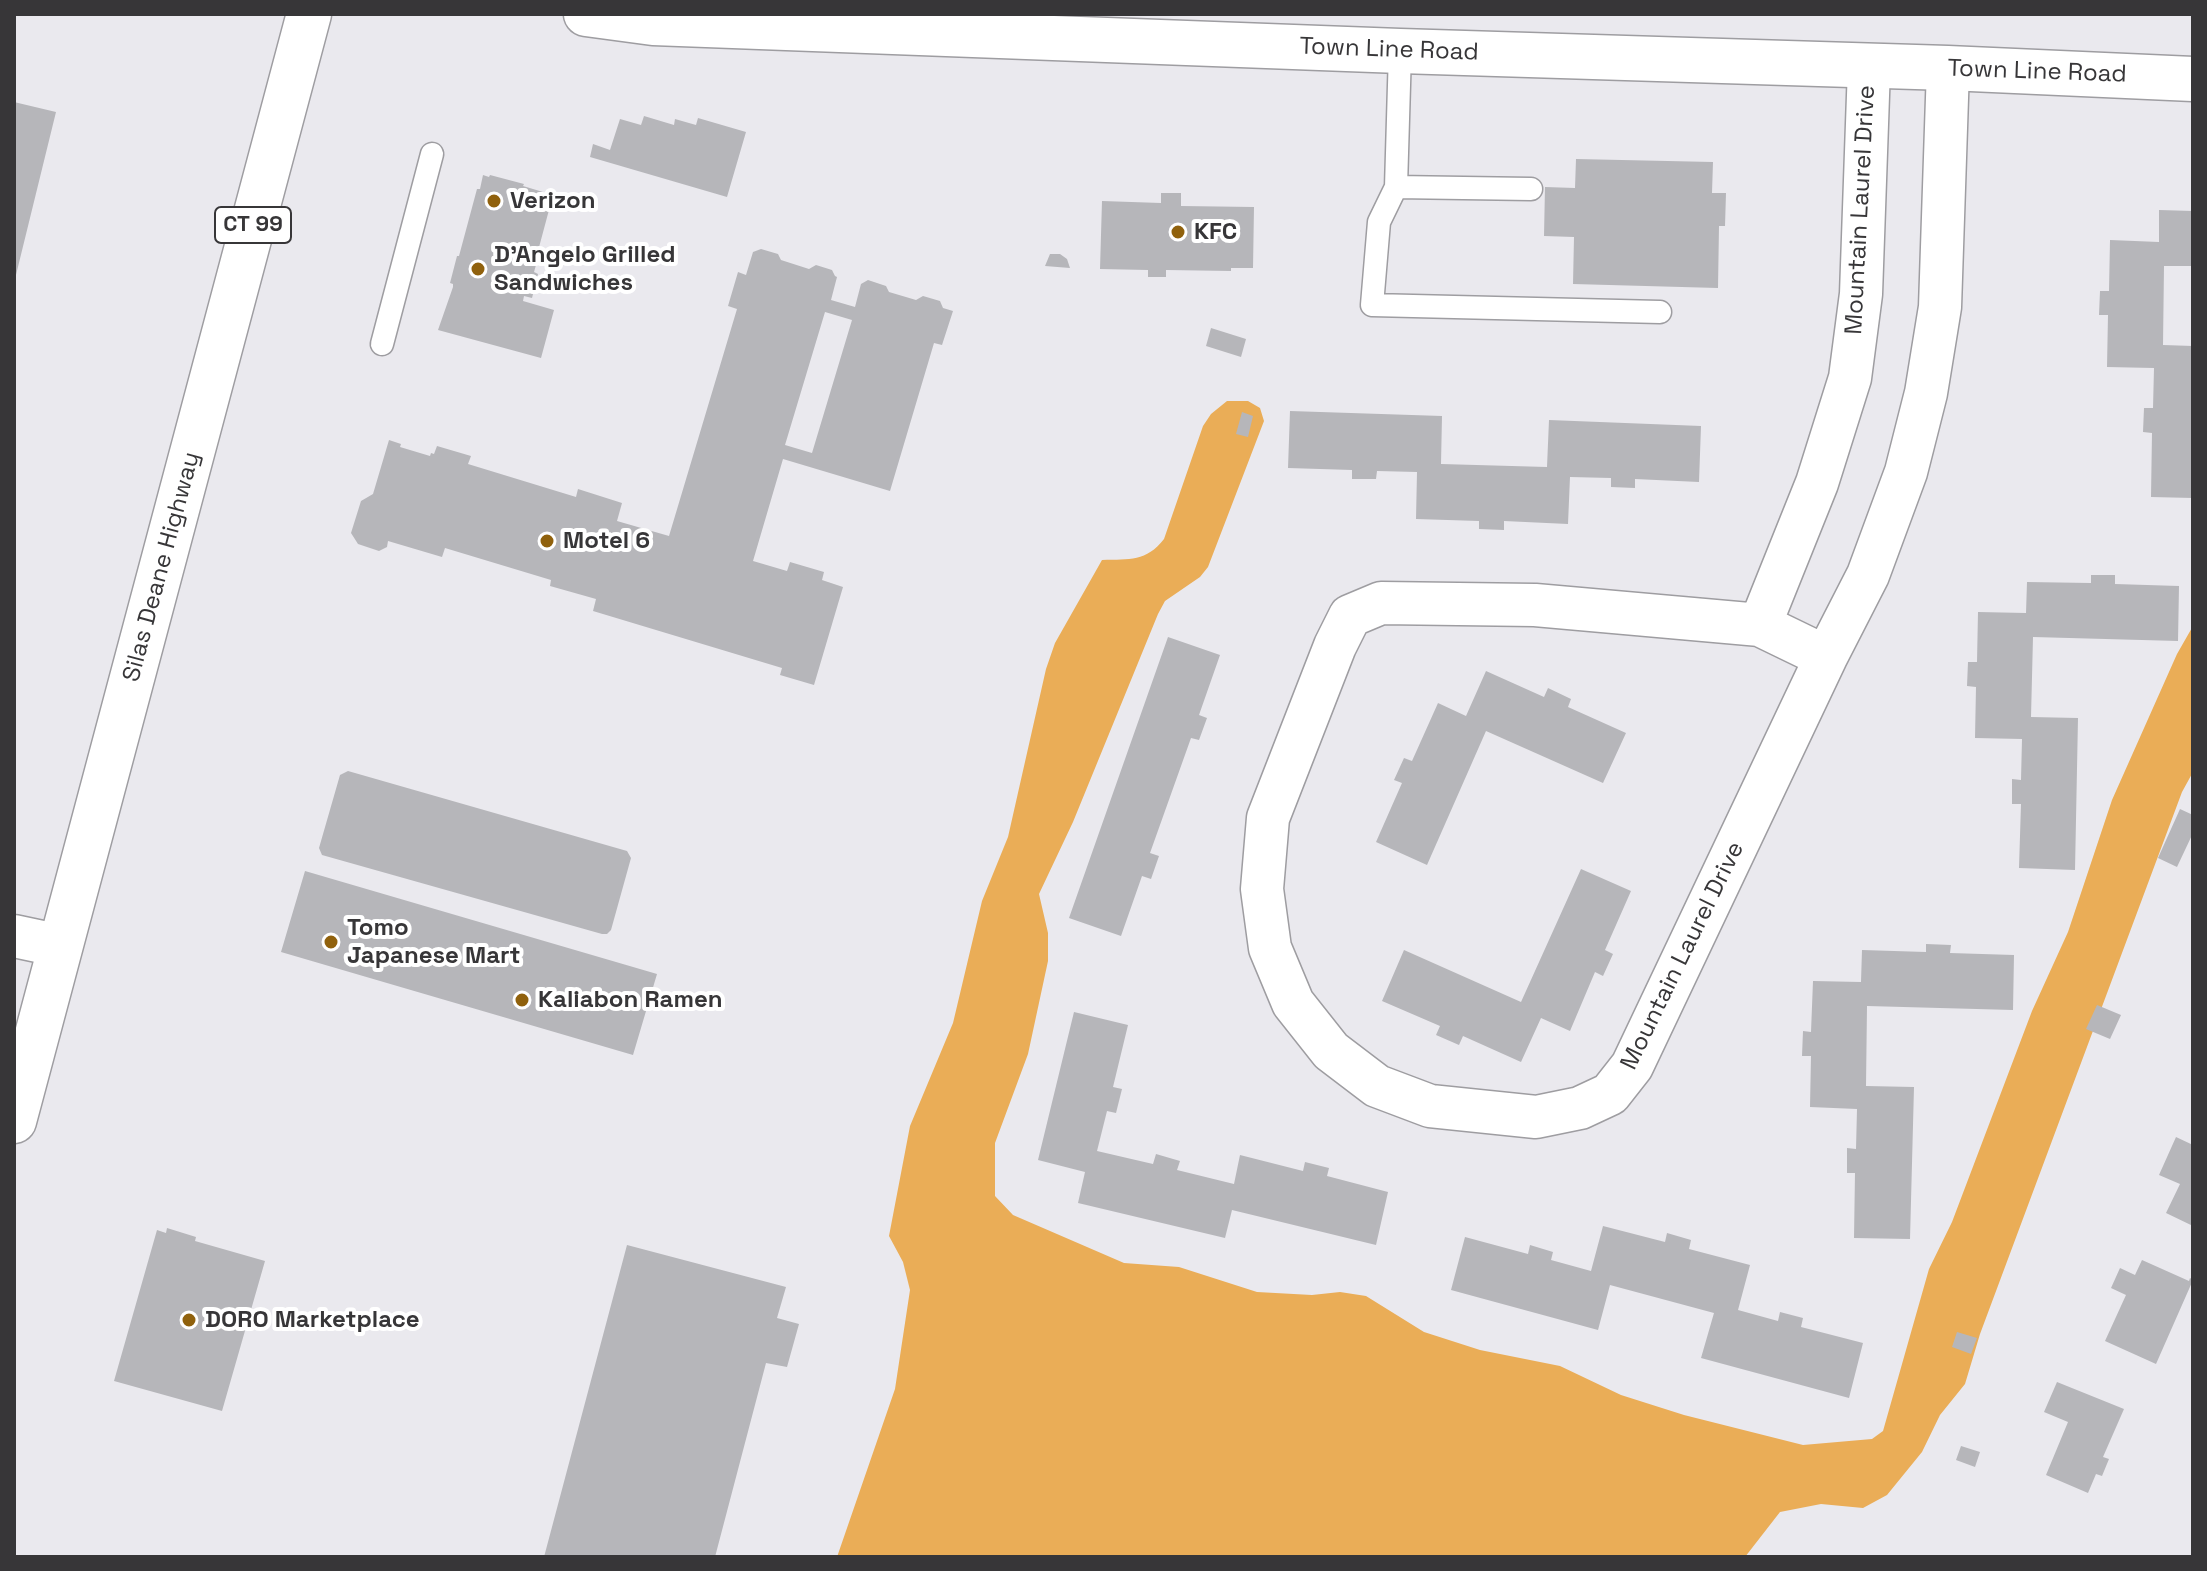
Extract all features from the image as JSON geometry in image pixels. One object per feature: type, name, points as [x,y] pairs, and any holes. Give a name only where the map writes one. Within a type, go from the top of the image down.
[{"type":"street","name":"Silas Deane Highway","points":[[14,1121],[309,14]]},
{"type":"street","name":"Town Line Road","points":[[586,14],[653,23],[2193,79]]},
{"type":"street","name":"Mountain Laurel Drive","points":[[1760,625],[1817,483],[1850,378],[1861,294],[1869,67]]},
{"type":"street","name":"Mountain Laurel Drive","points":[[1826,657],[1760,625],[1535,605],[1381,603],[1350,616],[1335,646],[1268,818],[1262,889],[1270,948],[1293,1003],[1331,1051],[1377,1086],[1430,1106],[1536,1117],[1580,1108],[1610,1094],[1632,1066],[1868,575],[1906,472],[1926,393],[1940,307],[1948,68]]},
{"type":"street","points":[[14,936],[61,946]]},
{"type":"lane","points":[[1400,51],[1396,187],[1379,222],[1372,305],[1660,312]]},
{"type":"lane","points":[[382,344],[432,154]]},
{"type":"lane","points":[[1396,187],[1531,189]]},
{"type":"shaded area","points":[[1227,401],[1248,401],[1260,408],[1264,421],[1208,567],[1200,577],[1165,601],[1158,614],[1073,822],[1039,894],[1048,933],[1048,961],[1028,1054],[995,1143],[995,1196],[1013,1215],[1124,1263],[1179,1267],[1257,1292],[1312,1295],[1340,1292],[1366,1296],[1424,1332],[1480,1350],[1560,1366],[1621,1395],[1684,1415],[1803,1445],[1872,1439],[1883,1431],[1929,1269],[1952,1222],[2032,1011],[2068,932],[2112,800],[2177,654],[2193,626],[2193,772],[2182,792],[1980,1334],[1965,1384],[1940,1415],[1922,1452],[1887,1495],[1863,1508],[1821,1504],[1780,1512],[1745,1557],[837,1557],[895,1389],[910,1290],[903,1262],[889,1236],[910,1126],[953,1023],[982,901],[1008,837],[1046,669],[1055,643],[1102,560],[1144,555],[1164,539],[1203,426],[1211,414]]},
{"type":"building","points":[[14,102],[56,112],[15,279],[14,279]]},
{"type":"building","points":[[644,116],[674,125],[675,119],[696,125],[698,118],[746,132],[727,197],[590,157],[593,144],[610,150],[620,119],[641,125]]},
{"type":"building","points":[[1576,159],[1713,162],[1712,193],[1726,193],[1725,226],[1719,226],[1718,288],[1573,284],[1574,237],[1544,236],[1545,187],[1575,188]]},
{"type":"building","points":[[483,175],[524,184],[553,195],[538,251],[534,272],[538,274],[532,298],[524,296],[523,301],[554,310],[541,358],[438,330],[453,287],[450,283],[457,256]]},
{"type":"building","points":[[1161,193],[1181,193],[1181,206],[1254,207],[1253,268],[1231,268],[1231,271],[1166,270],[1166,277],[1148,277],[1148,270],[1100,269],[1102,201],[1161,203]]},
{"type":"building","points":[[2159,210],[2193,211],[2193,266],[2164,266],[2163,345],[2193,346],[2193,498],[2151,497],[2152,433],[2143,432],[2144,408],[2153,408],[2154,368],[2107,367],[2108,315],[2099,315],[2100,291],[2109,291],[2110,240],[2159,242]]},
{"type":"building","points":[[761,249],[778,254],[781,260],[809,269],[816,265],[832,270],[837,277],[831,300],[855,307],[861,284],[868,280],[886,286],[889,292],[916,300],[923,296],[940,301],[943,308],[953,311],[942,345],[934,343],[890,491],[783,459],[753,561],[787,571],[790,562],[824,572],[822,580],[843,587],[814,685],[780,675],[782,668],[593,611],[596,599],[550,586],[551,580],[445,548],[442,557],[388,541],[387,547],[379,551],[358,544],[351,533],[361,501],[373,494],[389,440],[401,444],[400,447],[430,456],[437,446],[471,456],[468,464],[576,497],[578,489],[622,503],[617,521],[669,536],[737,309],[728,306],[738,272],[746,275],[753,252]],"holes":[[[825,312],[852,320],[812,453],[785,445]]]},
{"type":"building","points":[[1050,254],[1060,254],[1067,259],[1070,268],[1045,266]]},
{"type":"building","points":[[1211,328],[1246,339],[1241,357],[1206,346]]},
{"type":"building","points":[[1290,411],[1442,416],[1441,464],[1547,467],[1549,420],[1701,426],[1699,482],[1635,479],[1635,488],[1611,487],[1611,478],[1570,477],[1568,524],[1504,521],[1504,530],[1479,529],[1479,521],[1416,519],[1417,472],[1377,471],[1376,479],[1352,479],[1352,470],[1288,468]]},
{"type":"building","points":[[1242,412],[1253,416],[1248,437],[1236,434]]},
{"type":"building","points":[[2091,575],[2115,575],[2115,584],[2179,586],[2178,641],[2033,637],[2031,717],[2078,718],[2075,870],[2019,868],[2021,804],[2012,804],[2012,779],[2021,780],[2022,739],[1975,738],[1976,687],[1967,686],[1968,662],[1977,662],[1978,612],[2026,613],[2027,582],[2091,583]]},
{"type":"building","points":[[1168,637],[1220,655],[1199,715],[1207,718],[1199,740],[1191,738],[1150,853],[1159,856],[1151,879],[1142,876],[1121,936],[1069,918]]},
{"type":"building","points":[[1486,671],[1544,697],[1548,688],[1571,699],[1568,707],[1626,733],[1603,783],[1486,731],[1427,865],[1376,842],[1402,783],[1394,780],[1404,758],[1412,761],[1438,703],[1466,716]]},
{"type":"building","points":[[348,771],[627,851],[631,858],[611,930],[602,934],[322,855],[319,848],[340,775]]},
{"type":"building","points":[[2180,809],[2193,815],[2193,833],[2177,867],[2158,858]]},
{"type":"building","points":[[1581,869],[1631,891],[1605,950],[1613,954],[1603,976],[1595,972],[1570,1031],[1541,1018],[1521,1062],[1463,1036],[1459,1045],[1436,1035],[1440,1026],[1382,1001],[1404,950],[1521,1002]]},
{"type":"building","points":[[305,871],[657,974],[633,1055],[281,952]]},
{"type":"building","points":[[1926,944],[1951,945],[1950,953],[2014,955],[2013,1010],[1867,1006],[1866,1086],[1914,1087],[1910,1239],[1854,1238],[1855,1173],[1847,1173],[1847,1148],[1856,1149],[1857,1109],[1810,1107],[1811,1056],[1802,1056],[1803,1031],[1811,1032],[1813,981],[1861,982],[1862,950],[1926,952]]},
{"type":"building","points":[[2097,1005],[2121,1015],[2110,1039],[2086,1029]]},
{"type":"building","points":[[1074,1012],[1128,1025],[1113,1087],[1122,1089],[1116,1113],[1107,1111],[1097,1151],[1153,1164],[1156,1154],[1180,1161],[1177,1170],[1234,1184],[1240,1155],[1303,1171],[1305,1162],[1329,1168],[1327,1176],[1388,1192],[1376,1245],[1232,1210],[1225,1238],[1078,1203],[1085,1172],[1038,1160]]},
{"type":"building","points":[[2176,1137],[2193,1145],[2193,1226],[2166,1213],[2180,1184],[2159,1175]]},
{"type":"building","points":[[1603,1226],[1665,1242],[1667,1233],[1691,1240],[1689,1249],[1750,1265],[1738,1310],[1778,1321],[1780,1312],[1803,1318],[1801,1327],[1863,1343],[1849,1398],[1701,1358],[1714,1313],[1610,1285],[1598,1330],[1451,1290],[1465,1237],[1528,1254],[1530,1245],[1553,1252],[1551,1260],[1591,1271]]},
{"type":"building","points":[[167,1228],[196,1237],[195,1241],[265,1261],[222,1411],[114,1381],[157,1230],[166,1233]]},
{"type":"building","points":[[627,1245],[786,1287],[777,1318],[799,1324],[787,1367],[766,1363],[715,1557],[544,1557]]},
{"type":"building","points":[[2142,1260],[2193,1280],[2156,1364],[2105,1341],[2126,1295],[2111,1288],[2120,1268],[2135,1275]]},
{"type":"building","points":[[1957,1332],[1977,1338],[1971,1354],[1952,1347]]},
{"type":"building","points":[[2057,1382],[2124,1409],[2103,1457],[2109,1459],[2102,1476],[2096,1474],[2088,1493],[2046,1475],[2068,1422],[2044,1412]]},
{"type":"building","points":[[1961,1446],[1980,1452],[1975,1467],[1956,1460]]},
{"type":"place","name":"Verizon","points":[[494,201]]},
{"type":"place","name":"KFC","points":[[1178,232]]},
{"type":"place","name":"D'Angelo Grilled Sandwiches","points":[[478,269]]},
{"type":"place","name":"Motel 6","points":[[547,541]]},
{"type":"place","name":"Tomo Japanese Mart","points":[[331,942]]},
{"type":"place","name":"Kaliabon Ramen","points":[[522,1000]]},
{"type":"place","name":"DORO Marketplace","points":[[189,1320]]}]
